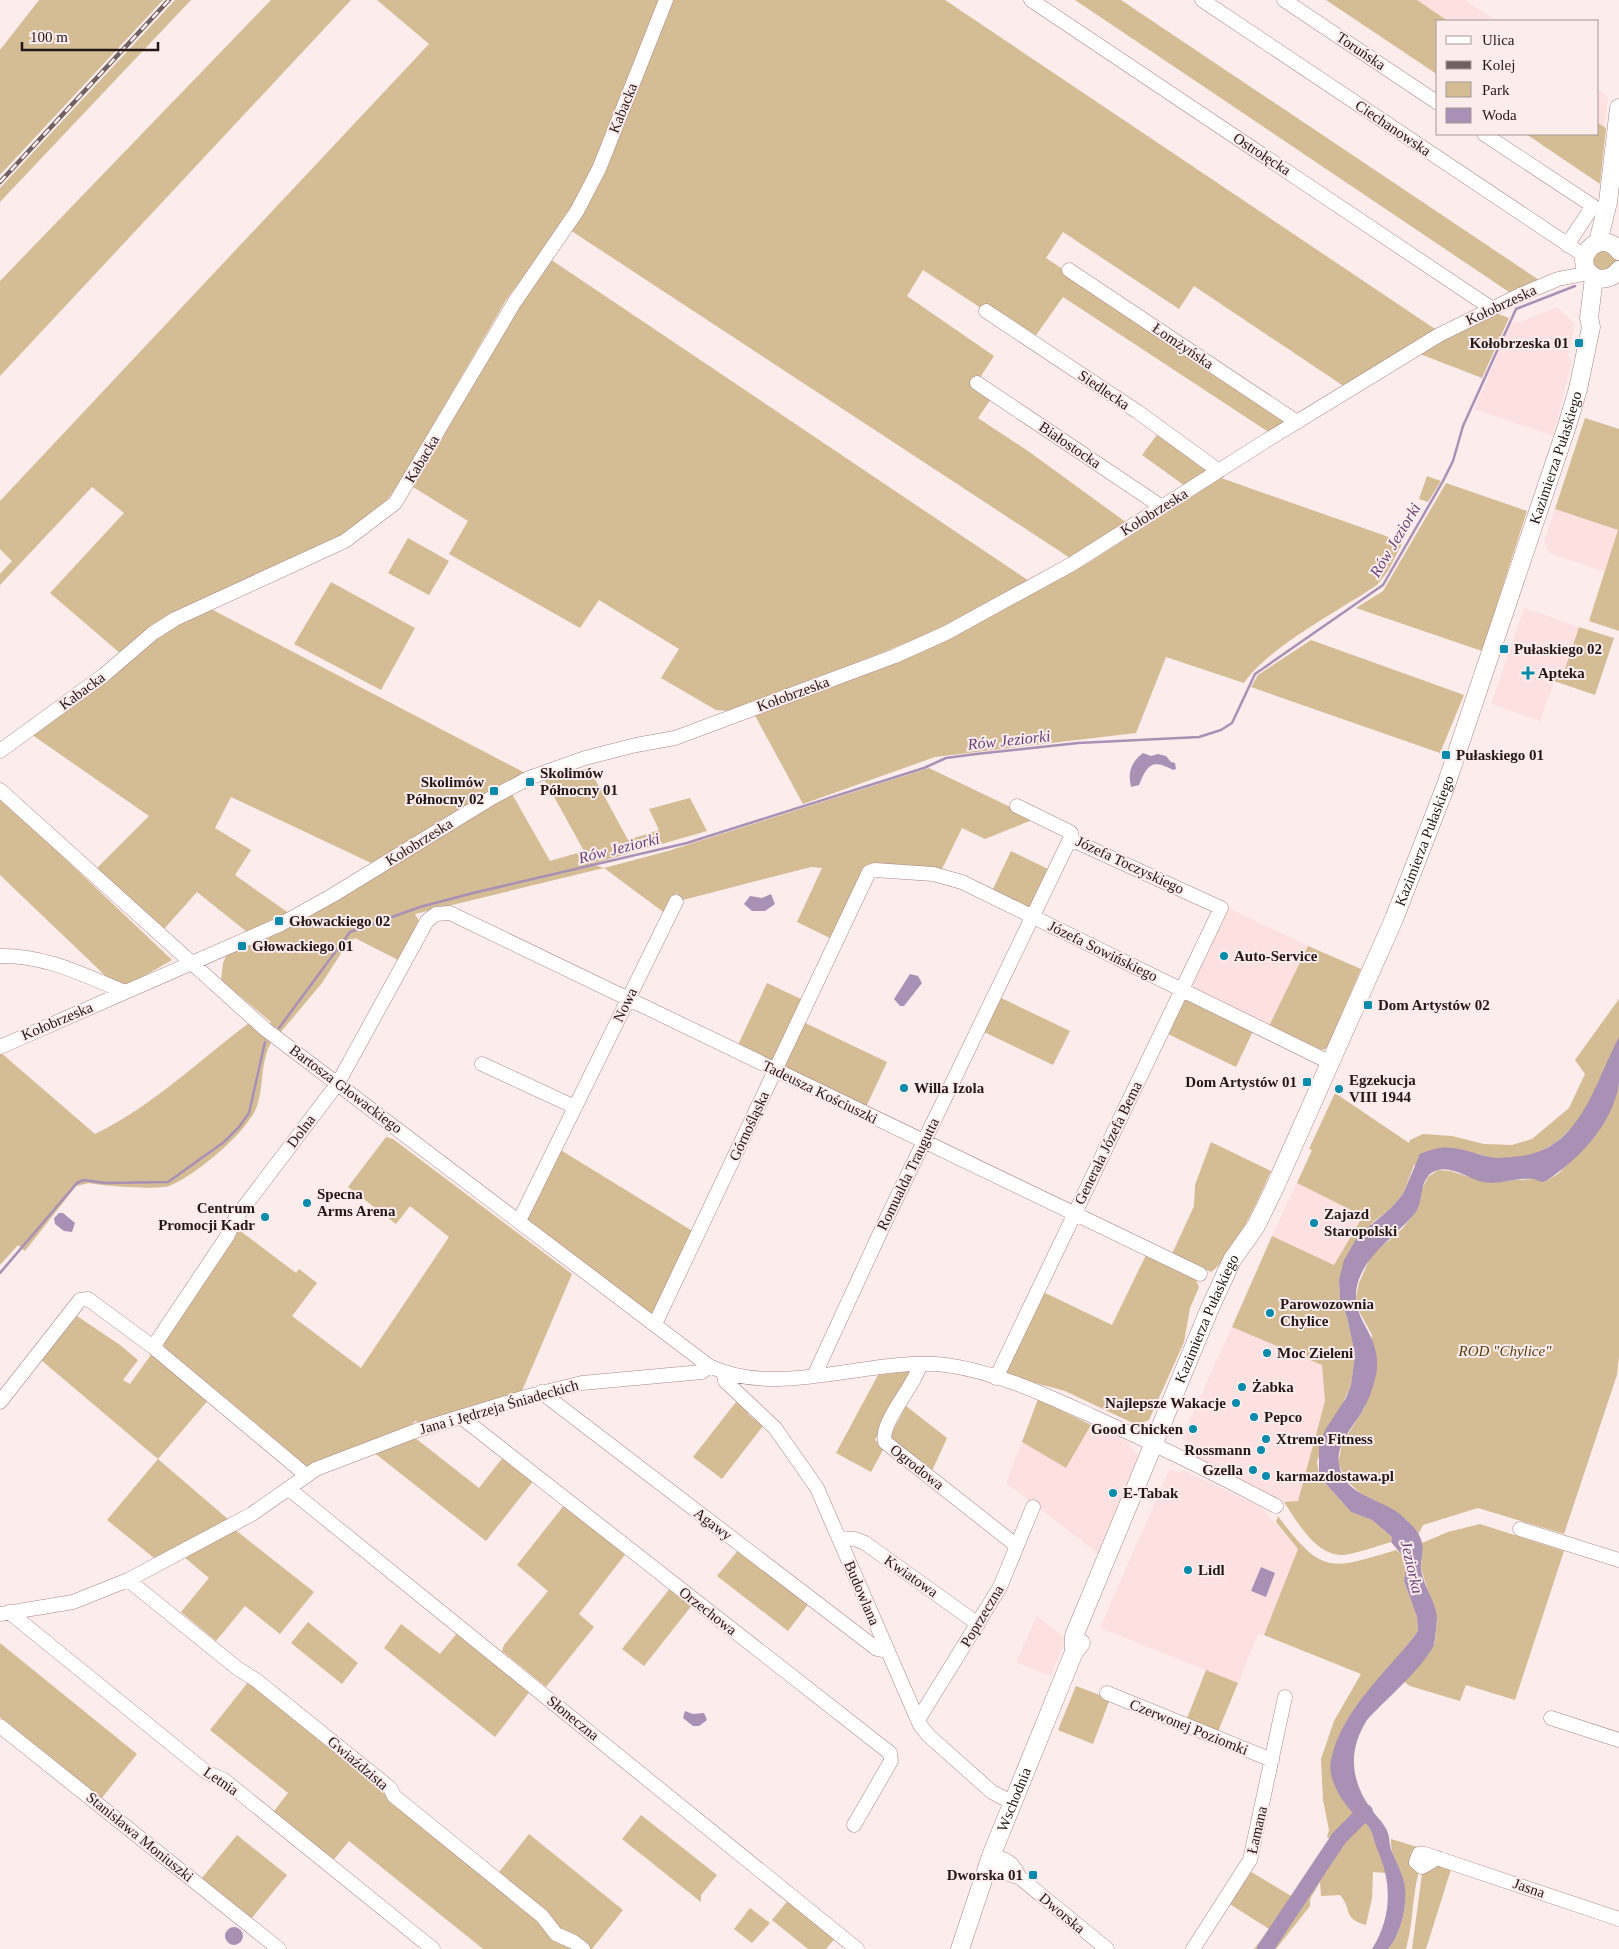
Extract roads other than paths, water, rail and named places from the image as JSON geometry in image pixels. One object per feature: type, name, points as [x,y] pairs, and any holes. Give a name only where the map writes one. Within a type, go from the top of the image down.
[{"type":"main road","points":[[1596,269],[1590,247],[1613,247],[1600,204],[1619,108]]},
{"type":"main road","name":"Kazimierza Pułaskiego","points":[[1157,1446],[1250,1245],[1256,1226],[1394,919],[1446,786],[1578,390],[1591,328],[1589,318],[1596,269]]},
{"type":"main road","name":"Wschodnia","points":[[960,1949],[1012,1803],[1074,1652],[1082,1642],[1157,1446]]},
{"type":"street","name":"Kabacka","points":[[0,751],[104,675],[146,638],[175,619],[345,540],[395,503],[514,303],[578,211],[599,169],[666,0]]},
{"type":"street","name":"Ostrołęcka","points":[[1031,0],[1492,308]]},
{"type":"street","name":"Ciechanowska","points":[[1202,0],[1567,245],[1596,269]]},
{"type":"street","name":"Toruńska","points":[[1284,0],[1436,102]]},
{"type":"street","points":[[1486,135],[1600,204],[1567,245]]},
{"type":"street","name":"Kołobrzeska","points":[[0,1047],[281,924],[333,895],[493,797],[529,778],[585,758],[636,745],[675,738],[895,656],[992,609],[1072,564],[1439,335],[1492,308],[1558,279],[1596,269]]},
{"type":"street","name":"Łomżyńska","points":[[1069,270],[1297,422]]},
{"type":"street","name":"Siedlecka","points":[[986,311],[1138,412],[1219,471]]},
{"type":"street","name":"Białostocka","points":[[977,383],[1162,507]]},
{"type":"street","name":"Bartosza Głowackiego","points":[[0,790],[265,1029],[710,1366]]},
{"type":"street","name":"Józefa Toczyskiego","points":[[1017,806],[1068,830],[1071,833],[1070,839],[1221,908]]},
{"type":"street","name":"Romualda Traugutta","points":[[814,1376],[1070,839]]},
{"type":"street","name":"Józefa Sowińskiego","points":[[869,872],[881,869],[946,876],[962,882],[1329,1062]]},
{"type":"street","name":"Górnośląska","points":[[655,1324],[869,872]]},
{"type":"street","name":"Nowa","points":[[519,1221],[676,902]]},
{"type":"street","name":"Generała Józefa Bema","points":[[996,1378],[1221,908]]},
{"type":"street","name":"Tadeusza Kościuszki","points":[[440,913],[450,914],[1200,1274]]},
{"type":"street","name":"Dolna","points":[[153,1347],[228,1235],[236,1219],[338,1083],[427,921],[440,913]]},
{"type":"street","points":[[0,956],[15,956],[50,962],[125,992]]},
{"type":"street","points":[[482,1064],[574,1107]]},
{"type":"street","points":[[0,1402],[83,1299],[92,1301],[153,1347],[306,1475]]},
{"type":"street","points":[[710,1366],[724,1372],[771,1379],[920,1364],[957,1367],[1035,1390],[1157,1446],[1276,1506]]},
{"type":"street","name":"Ogrodowa","points":[[920,1364],[890,1420],[884,1434],[885,1442],[1017,1546]]},
{"type":"street","name":"Jana i Jędrzeja Śniadeckich","points":[[5,1613],[73,1602],[128,1580],[252,1514],[306,1475],[351,1454],[460,1417],[542,1392],[602,1380],[702,1372],[710,1366]]},
{"type":"street","name":"Budowlana","points":[[724,1372],[725,1381],[775,1428],[804,1466],[817,1488],[918,1720],[929,1736],[964,1768],[992,1792],[1012,1803]]},
{"type":"street","name":"Agawy","points":[[542,1392],[877,1649],[887,1651]]},
{"type":"street","name":"Orzechowa","points":[[460,1417],[890,1753],[891,1761],[854,1825]]},
{"type":"street","name":"Słoneczna","points":[[289,1489],[857,1949]]},
{"type":"street","name":"Poprzeczna","points":[[918,1720],[1000,1587],[1033,1506]]},
{"type":"street","points":[[1520,1529],[1619,1560]]},
{"type":"street","name":"Kwiatowa","points":[[839,1538],[854,1539],[866,1544],[978,1624]]},
{"type":"street","name":"Gwiaździsta","points":[[128,1580],[390,1788],[394,1796],[542,1916],[556,1934],[574,1942],[583,1949]]},
{"type":"street","name":"Letnia","points":[[5,1613],[206,1772],[224,1780],[433,1949]]},
{"type":"street","name":"Czerwonej Poziomki","points":[[1106,1693],[1272,1760]]},
{"type":"street","name":"Łamana","points":[[1193,1949],[1250,1860],[1285,1697]]},
{"type":"street","points":[[1551,1718],[1619,1740]]},
{"type":"street","name":"Stanisława Moniuszki","points":[[0,1726],[279,1949]]},
{"type":"street","name":"Dworska","points":[[992,1856],[1003,1857],[1016,1867],[1019,1877],[1107,1949]]},
{"type":"street","name":"Jasna","points":[[1438,1858],[1619,1919]]},
{"type":"water","points":[[1143,753],[1151,756],[1158,754],[1166,756],[1171,762],[1175,763],[1176,769],[1173,770],[1166,766],[1155,764],[1147,769],[1139,785],[1131,787],[1131,768]]},
{"type":"water","points":[[771,894],[775,904],[765,911],[752,911],[744,904],[750,896],[762,898]]},
{"type":"water","points":[[910,974],[918,976],[922,983],[904,1006],[900,1006],[894,999]]},
{"type":"water","points":[[1619,1037],[1619,1083],[1615,1098],[1610,1113],[1602,1127],[1581,1152],[1544,1182],[1533,1179],[1521,1179],[1489,1183],[1444,1169],[1432,1173],[1424,1183],[1416,1212],[1377,1251],[1362,1273],[1357,1285],[1356,1299],[1358,1308],[1375,1347],[1377,1368],[1368,1399],[1340,1449],[1339,1464],[1342,1474],[1353,1488],[1361,1494],[1396,1511],[1408,1521],[1421,1538],[1421,1570],[1437,1618],[1434,1645],[1421,1664],[1367,1720],[1361,1731],[1354,1754],[1355,1776],[1359,1787],[1371,1809],[1387,1830],[1391,1849],[1402,1874],[1405,1888],[1404,1912],[1400,1928],[1393,1943],[1388,1949],[1372,1949],[1379,1937],[1386,1913],[1388,1888],[1386,1876],[1370,1829],[1349,1809],[1336,1789],[1331,1774],[1331,1760],[1337,1741],[1355,1707],[1418,1631],[1417,1617],[1404,1581],[1406,1566],[1401,1554],[1391,1542],[1392,1537],[1372,1520],[1351,1512],[1319,1476],[1319,1446],[1325,1430],[1346,1398],[1351,1385],[1355,1355],[1347,1317],[1340,1300],[1339,1280],[1344,1260],[1358,1236],[1391,1208],[1403,1194],[1420,1154],[1447,1147],[1493,1158],[1512,1157],[1535,1153],[1554,1144],[1569,1131],[1592,1096]]},
{"type":"water","points":[[59,1213],[63,1213],[75,1223],[72,1232],[64,1231],[55,1224],[54,1218]]},
{"type":"water","points":[[1261,1567],[1275,1573],[1266,1597],[1251,1591]]},
{"type":"water","points":[[685,1711],[693,1714],[704,1713],[707,1720],[699,1726],[693,1726],[683,1718]]},
{"type":"water","points":[[234,1927],[240,1930],[243,1936],[240,1942],[234,1945],[228,1942],[225,1936],[228,1930]]},
{"type":"waterway","name":"Rów Jeziorki","points":[[279,1028],[350,932],[420,907],[687,843],[924,768],[946,758],[1078,743],[1199,737],[1221,730],[1232,723],[1255,674],[1383,585],[1453,461],[1463,426],[1516,309],[1575,286]]},
{"type":"waterway","name":"Rów Jeziorki","points":[[0,1273],[77,1183],[84,1180],[105,1183],[168,1182],[224,1142],[239,1127],[249,1113],[265,1042]]},
{"type":"waterway","name":"Jeziorka","points":[[1265,1949],[1339,1838],[1365,1812]]},
{"type":"railway","points":[[0,182],[169,0]]},
{"type":"place","name":"Kołobrzeska 01","points":[[1579,343]]},
{"type":"place","name":"Pułaskiego 02","points":[[1504,649]]},
{"type":"place","name":"Apteka","points":[[1528,673]]},
{"type":"place","name":"Pułaskiego 01","points":[[1446,755]]},
{"type":"place","name":"Skolimów Północny 01","points":[[530,782]]},
{"type":"place","name":"Skolimów Północny 02","points":[[494,791]]},
{"type":"place","name":"Głowackiego 02","points":[[279,921]]},
{"type":"place","name":"Głowackiego 01","points":[[242,946]]},
{"type":"place","name":"Auto-Service","points":[[1224,956]]},
{"type":"place","name":"Dom Artystów 02","points":[[1368,1005]]},
{"type":"place","name":"Dom Artystów 01","points":[[1307,1082]]},
{"type":"place","name":"Willa Izola","points":[[904,1088]]},
{"type":"place","name":"Egzekucja VIII 1944","points":[[1339,1089]]},
{"type":"place","name":"Specna Arms Arena","points":[[307,1203]]},
{"type":"place","name":"Centrum Promocji Kadr","points":[[265,1217]]},
{"type":"place","name":"Zajazd Staropolski","points":[[1314,1223]]},
{"type":"place","name":"Parowozownia Chylice","points":[[1270,1313]]},
{"type":"place","name":"Moc Zieleni","points":[[1267,1353]]},
{"type":"place","name":"Żabka","points":[[1242,1387]]},
{"type":"place","name":"Najlepsze Wakacje","points":[[1236,1403]]},
{"type":"place","name":"Pepco","points":[[1254,1417]]},
{"type":"place","name":"Good Chicken","points":[[1193,1429]]},
{"type":"place","name":"Xtreme Fitness","points":[[1266,1439]]},
{"type":"place","name":"Rossmann","points":[[1261,1450]]},
{"type":"place","name":"Gzella","points":[[1253,1470]]},
{"type":"place","name":"karmazdostawa.pl","points":[[1266,1476]]},
{"type":"place","name":"E-Tabak","points":[[1113,1493]]},
{"type":"place","name":"Lidl","points":[[1188,1570]]},
{"type":"place","name":"Dworska 01","points":[[1033,1875]]},
{"type":"park label","name":"ROD \"Chylice\"","points":[[1505,1351]]}]
